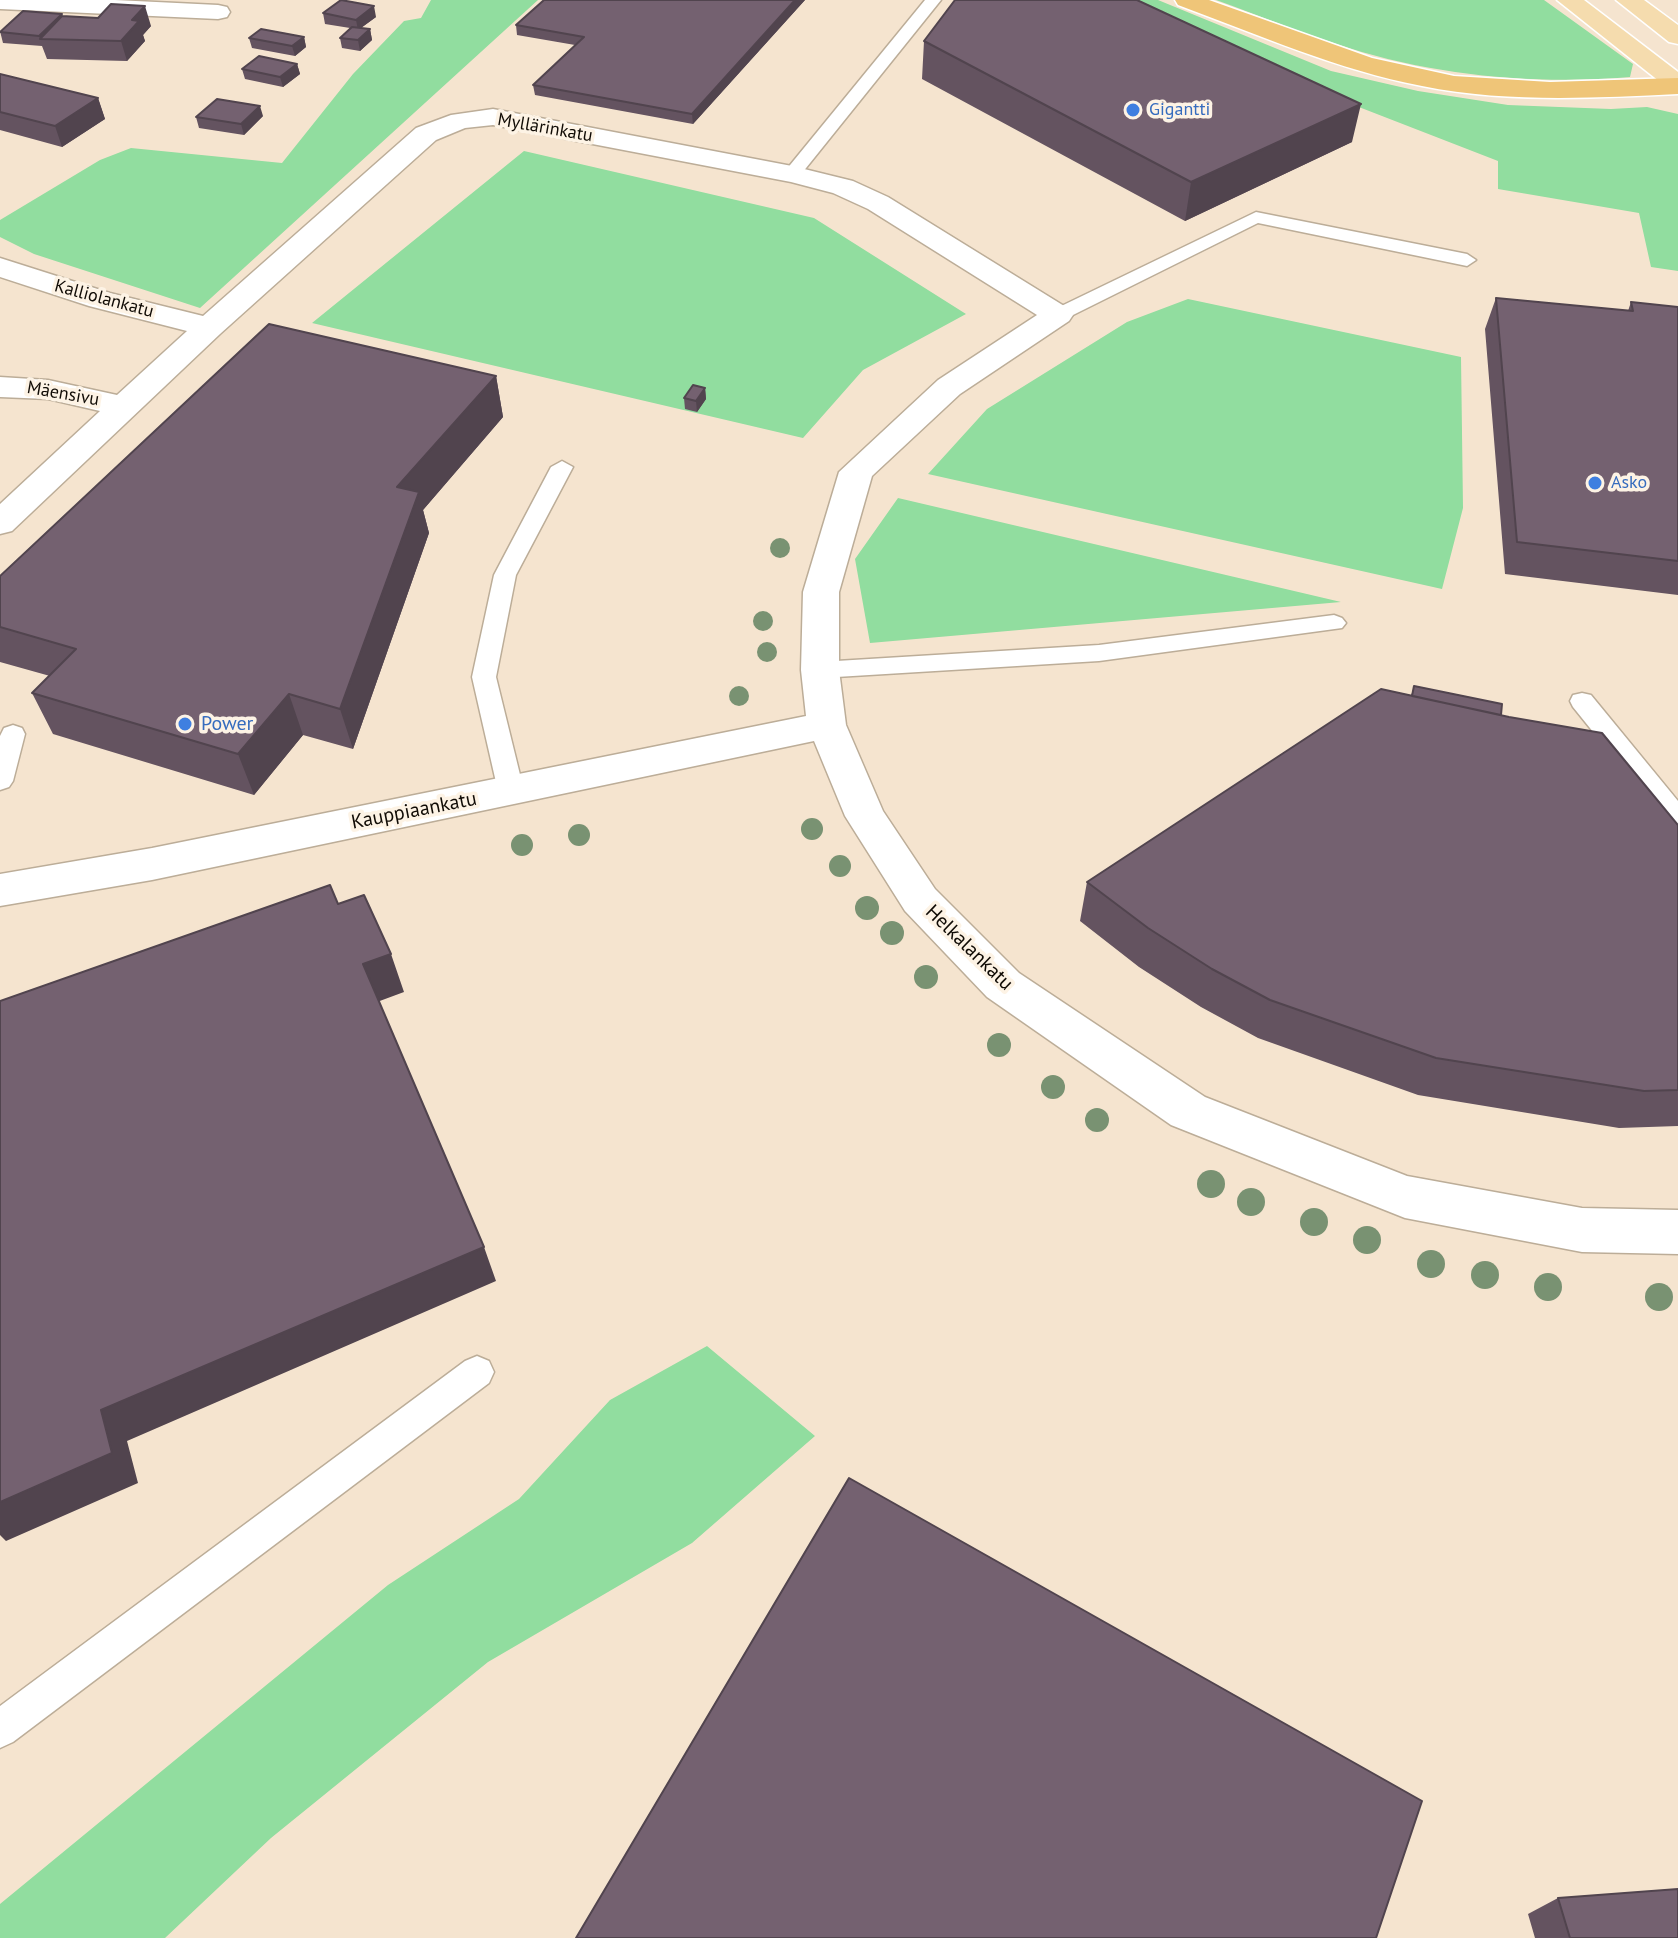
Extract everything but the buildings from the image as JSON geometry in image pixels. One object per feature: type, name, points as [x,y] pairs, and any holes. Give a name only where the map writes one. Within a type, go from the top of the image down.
[{"type":"highway","points":[[1187,0],[1355,61],[1424,79],[1485,86],[1589,90],[1678,85]]},
{"type":"main road","points":[[1569,0],[1678,85]]},
{"type":"main road","points":[[1628,0],[1678,37]]},
{"type":"street","points":[[0,2],[218,12]]},
{"type":"street","name":"Myllärinkatu","points":[[0,523],[209,327],[426,134],[460,121],[493,117],[792,174],[843,187],[878,203],[1058,315]]},
{"type":"street","name":"Kalliolankatu","points":[[0,267],[100,300],[209,327]]},
{"type":"street","name":"Helkalankatu","points":[[1058,315],[949,387],[856,472],[821,592],[820,670],[827,725],[865,816],[920,900],[1003,985],[1188,1111],[1405,1197],[1582,1230],[1678,1232]]},
{"type":"street","name":"Mäensivu","points":[[0,387],[27,386],[84,395],[125,408]]},
{"type":"street","name":"Kauppiaankatu","points":[[0,890],[152,864],[827,725]]},
{"type":"lane","points":[[792,174],[933,0]]},
{"type":"lane","points":[[1058,315],[1256,217],[1467,260]]},
{"type":"lane","points":[[511,791],[484,677],[505,575],[562,467]]},
{"type":"lane","points":[[820,670],[1099,653],[1334,623]]},
{"type":"lane","points":[[1582,701],[1678,819]]},
{"type":"lane","points":[[0,781],[13,734]]},
{"type":"lane","points":[[0,1729],[477,1372]]},
{"type":"green space","points":[[431,0],[538,0],[200,308],[34,254],[0,237],[0,220],[100,160],[131,148],[282,163],[353,74],[404,21],[421,18]]},
{"type":"green space","points":[[1083,0],[1158,0],[1331,71],[1418,91],[1508,105],[1611,109],[1647,107],[1678,114],[1678,271],[1651,267],[1639,213],[1498,189],[1498,161]]},
{"type":"green space","points":[[1216,0],[1544,0],[1633,64],[1630,77],[1595,79],[1524,79],[1453,72],[1349,48]]},
{"type":"green space","points":[[524,151],[814,218],[966,314],[863,370],[803,438],[312,323]]},
{"type":"green space","points":[[1188,299],[1461,357],[1463,508],[1442,589],[928,474],[987,409],[1127,322]]},
{"type":"green space","points":[[898,498],[1341,602],[870,643],[855,559]]},
{"type":"green space","points":[[707,1346],[815,1436],[692,1543],[488,1662],[271,1838],[165,1938],[0,1938],[0,1904],[388,1585],[519,1499],[610,1400]]},
{"type":"place","name":"Gigantti","points":[[1133,110]]},
{"type":"place","name":"Asko","points":[[1595,483]]},
{"type":"place","name":"Power","points":[[185,724]]}]
